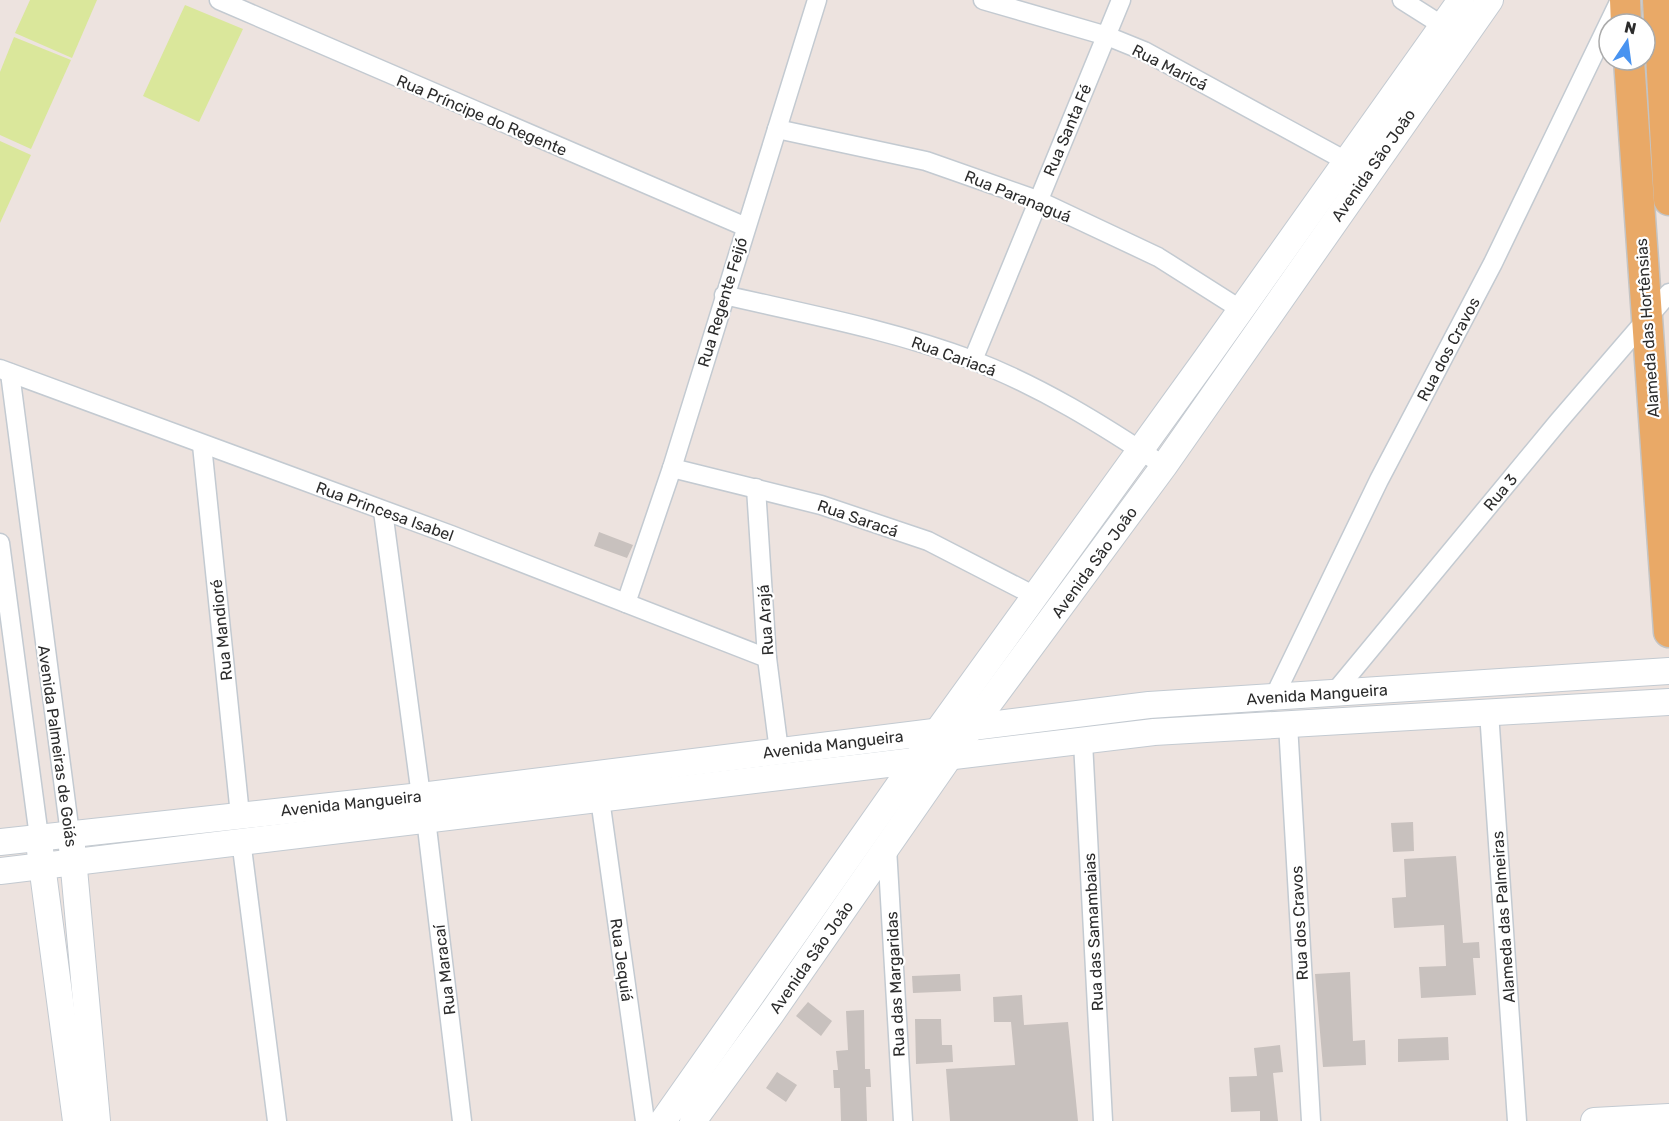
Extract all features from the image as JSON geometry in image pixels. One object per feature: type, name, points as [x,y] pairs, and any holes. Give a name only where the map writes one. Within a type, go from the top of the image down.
[{"type":"main road","points":[[1658,0],[1669,200]]},
{"type":"main road","name":"Alameda das Hortênsias","points":[[1630,72],[1669,633]]},
{"type":"street","name":"Rua Príncipe do Regente","points":[[219,0],[746,227]]},
{"type":"street","name":"Rua Regente Feijó","points":[[626,603],[672,468],[817,0]]},
{"type":"street","name":"Rua Maricá","points":[[983,0],[1107,36],[1144,51],[1346,160]]},
{"type":"street","name":"Rua Santa Fé","points":[[973,360],[1121,0]]},
{"type":"street","points":[[1402,0],[1452,31]]},
{"type":"street","name":"Avenida São João","points":[[693,1121],[771,1014],[950,756],[1164,466],[1452,31],[1461,0]]},
{"type":"street","name":"Avenida São João","points":[[663,1121],[938,730],[1346,160],[1452,31],[1490,0]]},
{"type":"street","name":"Rua dos Cravos","points":[[1274,697],[1379,480],[1493,263],[1622,0]]},
{"type":"street","name":"Rua Paranaguá","points":[[777,129],[926,160],[1037,200],[1158,257],[1240,309]]},
{"type":"street","name":"Rua 3","points":[[1334,693],[1558,422],[1669,293]]},
{"type":"street","name":"Rua Cariacá","points":[[724,295],[900,337],[973,360],[1083,413],[1164,466]]},
{"type":"street","name":"Rua Princesa Isabel","points":[[5,371],[383,511],[767,658]]},
{"type":"street","name":"Avenida Palmeiras de Goiás","points":[[5,371],[33,556],[74,862],[97,1121]]},
{"type":"street","name":"Rua Mandioré","points":[[202,445],[240,814]]},
{"type":"street","name":"Rua Saracá","points":[[672,468],[821,505],[928,542],[1035,596]]},
{"type":"street","name":"Rua Arajá","points":[[756,488],[767,658],[779,751]]},
{"type":"street","name":"Rua Maracaí","points":[[383,511],[424,808],[462,1121]]},
{"type":"street","points":[[1,554],[33,556]]},
{"type":"street","name":"Avenida Palmeiras de Goiás","points":[[1,554],[76,1121]]},
{"type":"street","name":"Avenida Mangueira","points":[[0,871],[241,840],[779,751],[975,725],[1149,705],[1669,670]]},
{"type":"street","name":"Avenida Mangueira","points":[[0,842],[240,814],[600,799],[1154,732],[1669,702]]},
{"type":"street","name":"Alameda das Palmeiras","points":[[1489,712],[1517,1121]]},
{"type":"street","name":"Rua dos Cravos","points":[[1287,724],[1311,1121]]},
{"type":"street","name":"Rua das Samambaias","points":[[1083,742],[1103,1121]]},
{"type":"street","name":"Rua Jequiá","points":[[600,799],[645,1121]]},
{"type":"street","points":[[241,840],[277,1121]]},
{"type":"street","name":"Rua das Margaridas","points":[[887,848],[903,1121]]},
{"type":"street","points":[[1594,1121],[1669,1117]]},
{"type":"green space","points":[[30,0],[97,0],[72,58],[15,33]]},
{"type":"green space","points":[[185,5],[243,29],[199,122],[143,96]]},
{"type":"green space","points":[[14,37],[71,60],[31,149],[0,135],[0,72]]},
{"type":"green space","points":[[0,141],[31,155],[0,223]]},
{"type":"building","points":[[599,532],[633,545],[627,558],[594,546]]},
{"type":"building","points":[[1413,822],[1414,851],[1393,852],[1391,823]]},
{"type":"building","points":[[1456,856],[1463,943],[1479,942],[1480,958],[1473,958],[1476,995],[1421,998],[1419,967],[1446,966],[1444,925],[1394,928],[1392,898],[1406,897],[1404,859]]},
{"type":"building","points":[[1350,972],[1353,1041],[1365,1040],[1366,1065],[1323,1067],[1315,974]]},
{"type":"building","points":[[960,974],[961,991],[913,993],[912,976]]},
{"type":"building","points":[[1022,995],[1024,1025],[1068,1022],[1078,1121],[950,1121],[946,1069],[1015,1065],[1011,1022],[994,1022],[993,997]]},
{"type":"building","points":[[808,1002],[832,1021],[821,1036],[796,1016]]},
{"type":"building","points":[[864,1010],[865,1069],[870,1069],[871,1087],[866,1087],[867,1121],[841,1121],[840,1088],[834,1088],[833,1070],[838,1070],[836,1051],[848,1050],[846,1011]]},
{"type":"building","points":[[915,1019],[941,1019],[942,1045],[952,1045],[953,1062],[916,1064]]},
{"type":"building","points":[[1448,1037],[1449,1060],[1398,1062],[1398,1039]]},
{"type":"building","points":[[1280,1045],[1283,1072],[1273,1073],[1278,1121],[1260,1121],[1260,1111],[1231,1112],[1229,1077],[1257,1076],[1254,1048]]},
{"type":"building","points":[[777,1072],[797,1085],[786,1102],[766,1088]]}]
